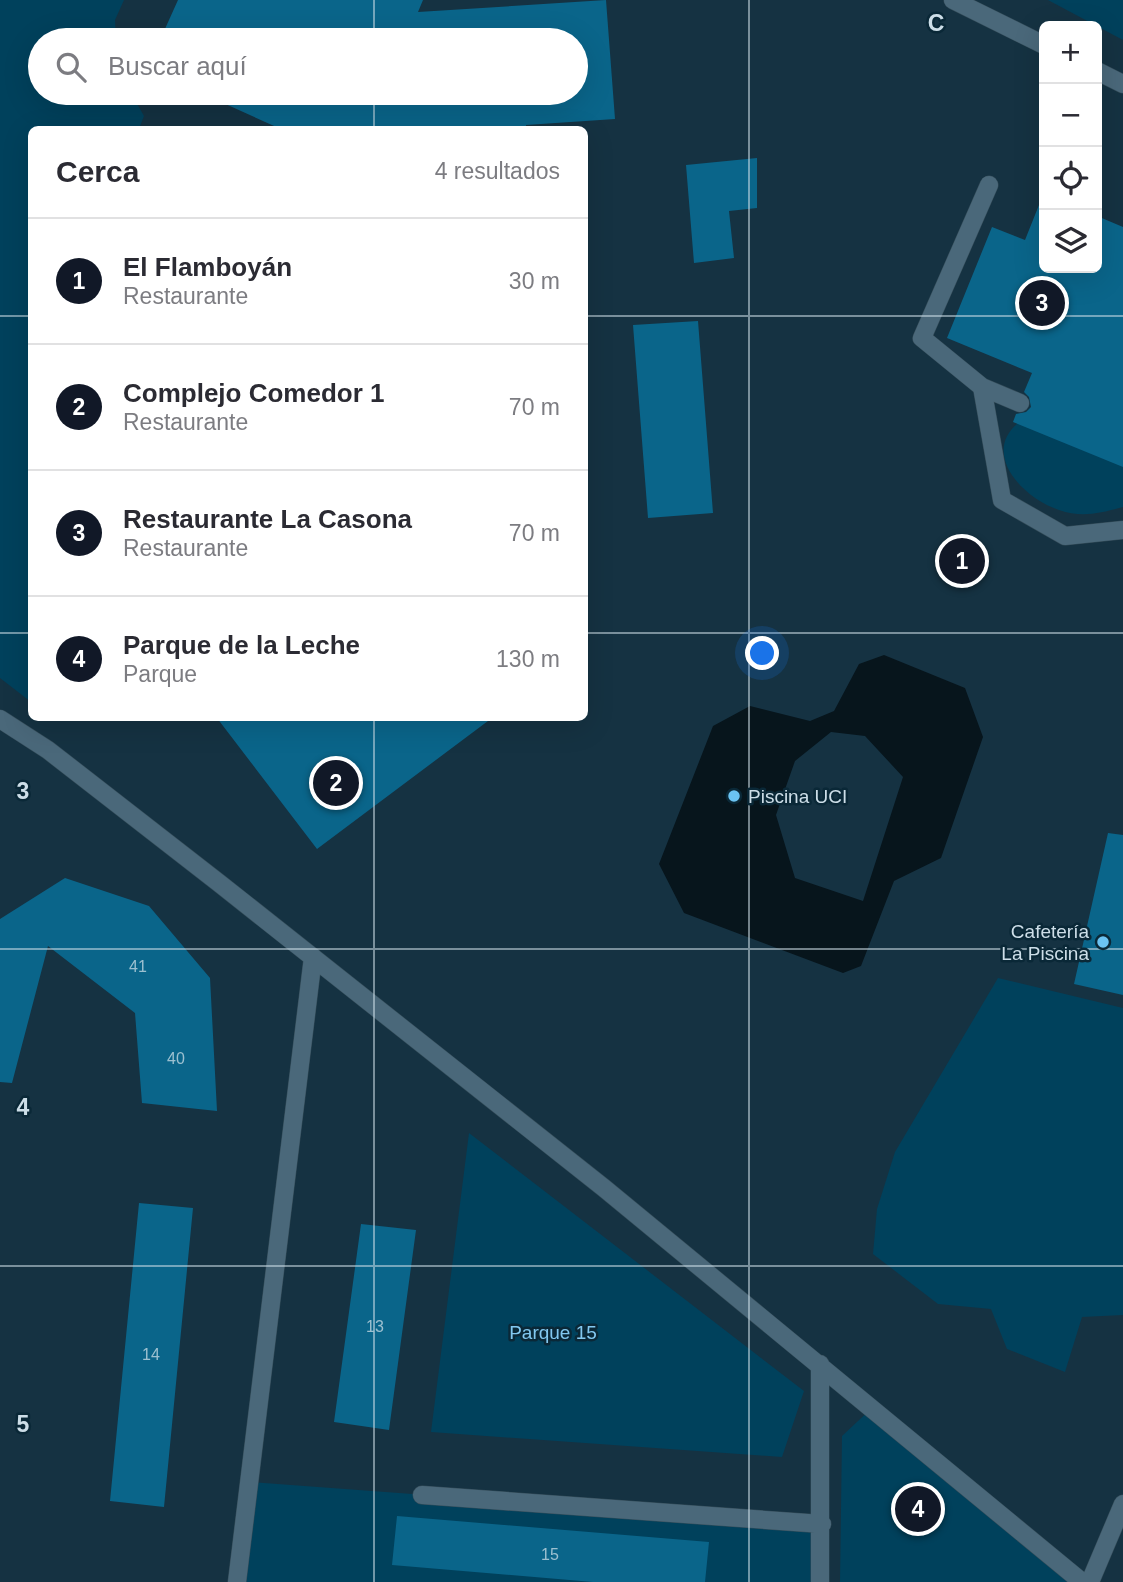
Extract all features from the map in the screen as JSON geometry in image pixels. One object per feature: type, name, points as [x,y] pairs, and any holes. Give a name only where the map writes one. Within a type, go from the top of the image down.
[{"type":"street","points":[[953,0],[1039,43]]},
{"type":"street","points":[[1102,74],[1123,84]]},
{"type":"street","points":[[989,185],[922,338],[982,387],[1020,403]]},
{"type":"street","points":[[982,387],[1002,500],[1065,536],[1123,530]]},
{"type":"street","points":[[0,719],[48,750],[313,957],[820,1364],[1082,1582]]},
{"type":"street","points":[[237,1582],[313,957]]},
{"type":"street","points":[[820,1364],[820,1582]]},
{"type":"street","points":[[422,1495],[822,1524]]},
{"type":"street","points":[[1090,1582],[1123,1504]]},
{"type":"green space","points":[[0,0],[124,0],[115,20],[115,28],[28,28],[28,105],[138,105],[144,116],[140,126],[28,126],[28,700],[0,678]]},
{"type":"green space","points":[[1048,0],[1123,0],[1123,40],[1102,29],[1102,21],[1087,21]]},
{"type":"green space","points":[[1022,420],[1123,450],[1123,507],[1099,513],[1076,514],[1059,510],[1031,495],[1010,472],[1005,459],[1004,445],[1009,432]]},
{"type":"green space","points":[[998,978],[1123,1008],[1123,1315],[1082,1317],[1065,1372],[1007,1349],[991,1309],[938,1304],[873,1254],[877,1209],[895,1152]]},
{"type":"green space","name":"Parque 15","points":[[469,1133],[804,1391],[782,1457],[431,1432]]},
{"type":"green space","points":[[873,1407],[1082,1582],[840,1582],[842,1436]]},
{"type":"green space","points":[[249,1482],[822,1524],[820,1582],[237,1582]]},
{"type":"shaded area","name":"Piscina UCI","points":[[884,655],[965,688],[983,737],[941,858],[894,881],[861,966],[843,973],[684,913],[659,864],[713,726],[750,706],[810,721],[834,711],[859,664]],"holes":[[[831,732],[865,736],[903,777],[863,901],[795,878],[776,815],[795,761]]]},
{"type":"building","points":[[178,0],[423,0],[418,12],[606,0],[615,119],[526,126],[274,126],[228,105],[588,105],[588,28],[165,28]]},
{"type":"building","points":[[757,158],[757,208],[729,211],[734,258],[694,263],[686,165]]},
{"type":"building","points":[[1039,205],[1039,273],[1102,273],[1102,218],[1123,227],[1123,467],[1013,422],[1016,414],[1026,412],[1031,407],[1029,397],[1024,392],[1032,373],[947,338],[992,227],[1025,240]]},
{"type":"building","points":[[698,321],[713,513],[648,518],[633,325]]},
{"type":"building","points":[[219,721],[488,721],[317,849]]},
{"type":"building","name":"Cafetería La Piscina","points":[[1108,833],[1123,835],[1123,995],[1074,984]]},
{"type":"building","points":[[65,878],[149,906],[210,978],[217,1111],[142,1103],[135,1013],[48,946],[12,1083],[0,1082],[0,919]]},
{"type":"building","points":[[139,1203],[193,1208],[164,1507],[110,1501]]},
{"type":"building","points":[[361,1224],[416,1230],[389,1430],[334,1422]]},
{"type":"building","points":[[397,1516],[709,1542],[705,1582],[593,1582],[392,1565]]},
{"type":"place","name":"Restaurante La Casona","points":[[1042,303]]},
{"type":"place","name":"El Flamboyán","points":[[962,561]]},
{"type":"place","name":"Complejo Comedor 1","points":[[336,783]]},
{"type":"place","name":"Piscina UCI","points":[[734,796]]},
{"type":"place","name":"Cafetería La Piscina","points":[[1103,942]]},
{"type":"place","name":"Parque de la Leche","points":[[918,1509]]}]
